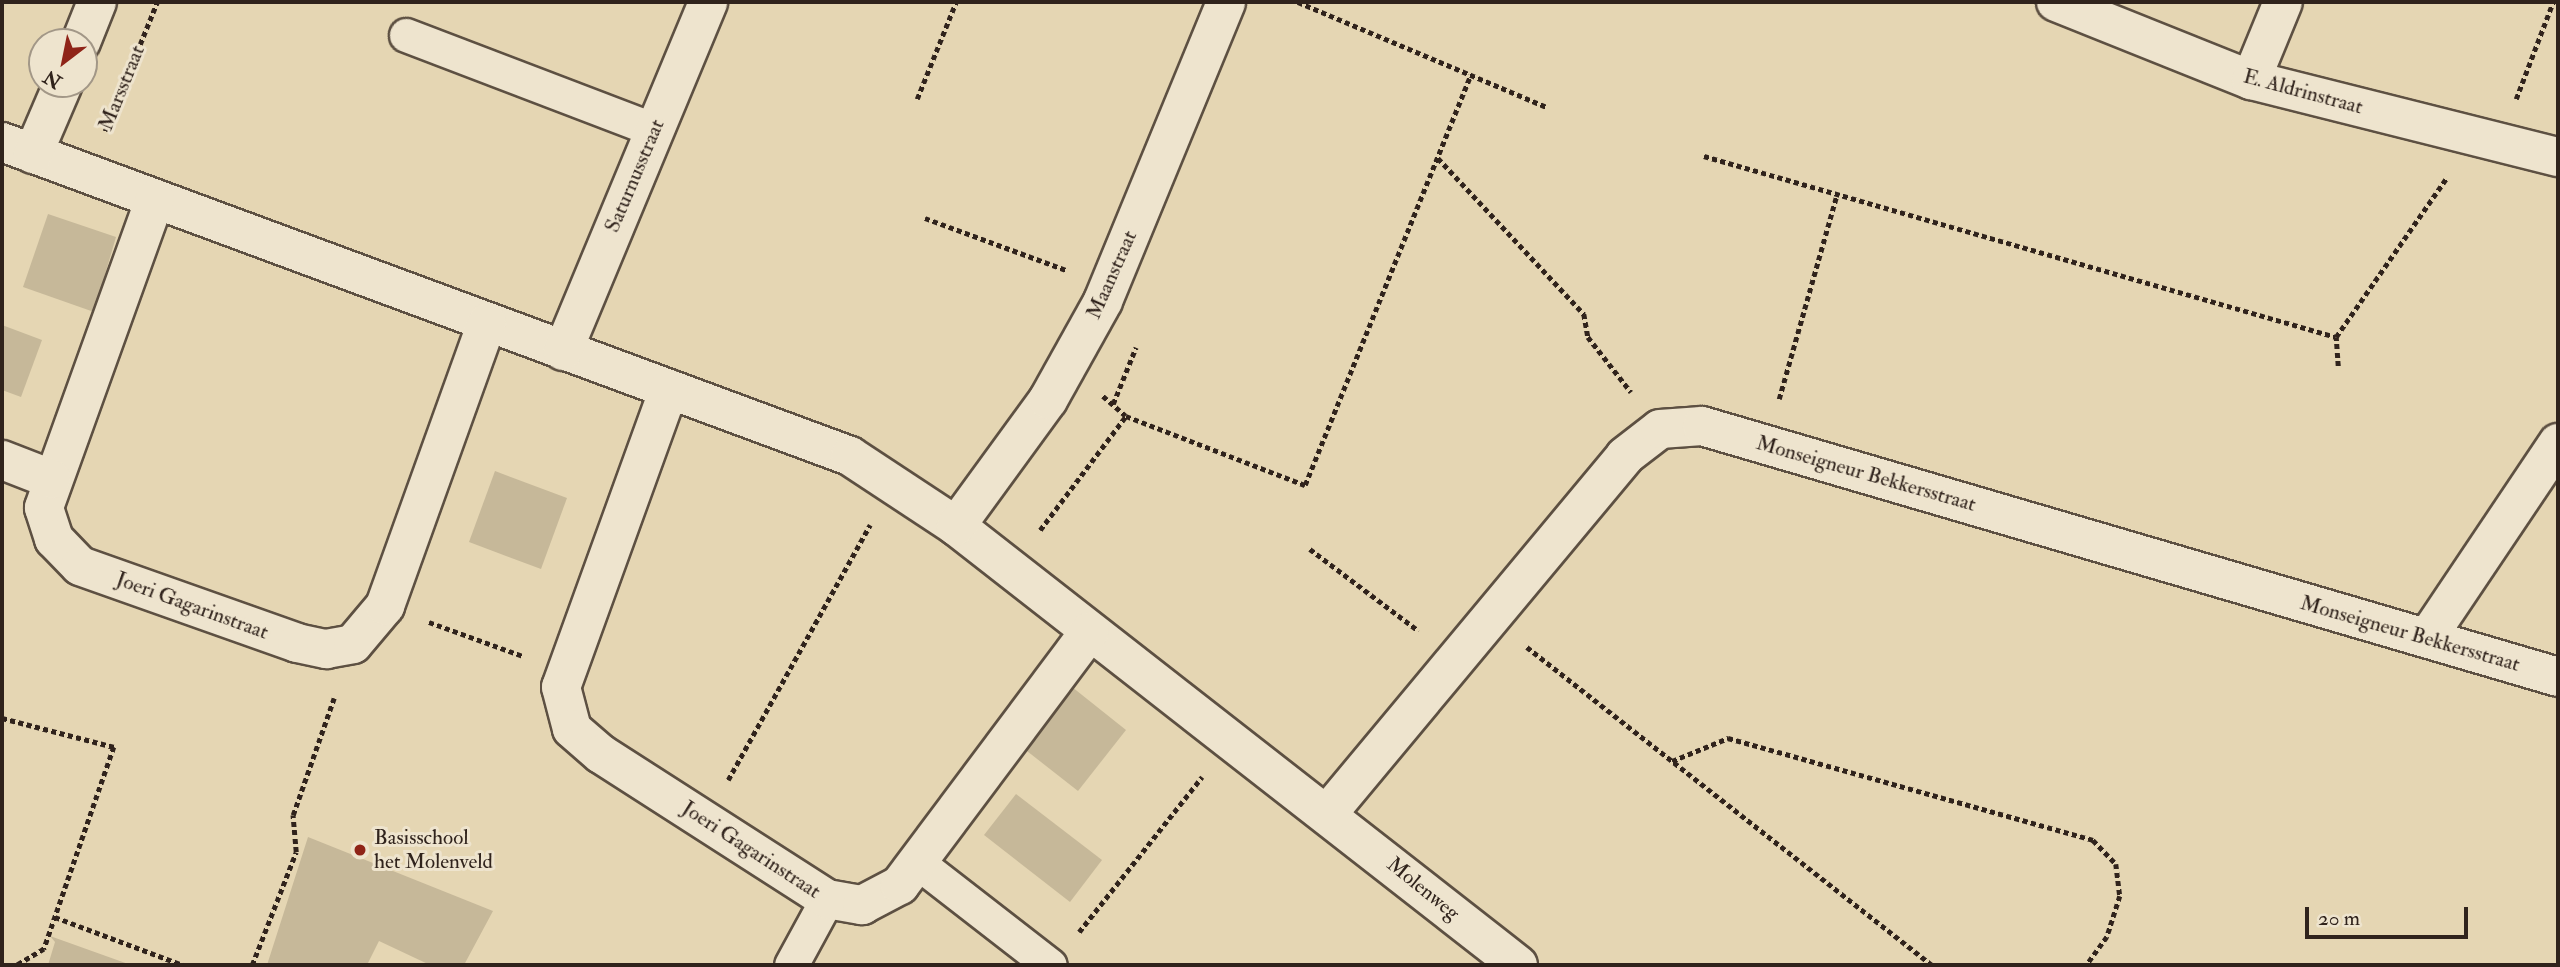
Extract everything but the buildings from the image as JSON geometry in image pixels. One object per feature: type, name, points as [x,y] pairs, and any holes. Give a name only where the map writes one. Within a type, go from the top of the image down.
[{"type":"street","points":[[86,28],[97,2]]},
{"type":"street","name":"Saturnusstraat","points":[[563,351],[708,2]]},
{"type":"street","name":"Maanstraat","points":[[956,526],[1067,367],[1109,286],[1226,2]]},
{"type":"street","name":"E. Aldrinstraat","points":[[2056,2],[2251,80],[2558,157]]},
{"type":"street","points":[[2251,80],[2283,2]]},
{"type":"street","points":[[53,98],[18,148],[563,351],[777,424],[850,456],[956,526],[1089,632],[1328,813],[1625,456],[1660,429]]},
{"type":"street","name":"Joeri Gagarinstraat","points":[[155,199],[51,479],[44,508],[54,539],[80,566],[297,643],[326,649],[353,644]]},
{"type":"street","points":[[353,644],[385,606],[487,323]]},
{"type":"street","name":"Joeri Gagarinstraat","points":[[669,388],[561,687],[572,729],[705,821],[827,899],[862,905],[900,885],[1089,632]]},
{"type":"street","name":"Monseigneur Bekkersstraat","points":[[1660,429],[1702,426],[2558,677]]},
{"type":"street","points":[[2427,638],[2558,443]]},
{"type":"street","points":[[2,460],[51,479]]},
{"type":"street","name":"Molenweg","points":[[1328,813],[1518,965]]},
{"type":"lane","points":[[405,34],[655,130]]},
{"type":"lane","points":[[917,862],[1060,955]]},
{"type":"lane","points":[[791,965],[827,899]]},
{"type":"path","name":"Marsstraat","points":[[88,174],[158,2]]},
{"type":"path","points":[[917,99],[956,2]]},
{"type":"path","points":[[1298,2],[1546,107]]},
{"type":"path","points":[[2338,366],[2336,337],[2487,139],[2553,2]]},
{"type":"path","points":[[1067,367],[1126,416],[1305,485],[1471,75]]},
{"type":"path","points":[[1704,156],[2336,337]]},
{"type":"path","points":[[1438,159],[1584,314],[1588,337],[1660,429]]},
{"type":"path","points":[[1766,444],[1837,194]]},
{"type":"path","points":[[925,218],[1109,286]]},
{"type":"path","points":[[1010,570],[1126,416]]},
{"type":"path","points":[[705,821],[892,484]]},
{"type":"path","points":[[1310,549],[1457,658]]},
{"type":"path","points":[[385,606],[566,672]]},
{"type":"path","points":[[1490,618],[1931,965]]},
{"type":"path","points":[[253,965],[296,852],[293,815],[353,644]]},
{"type":"path","points":[[2,718],[114,747],[44,949],[17,965]]},
{"type":"path","points":[[1672,761],[1728,738],[2093,840],[2116,864],[2120,895],[2107,937],[2087,965]]},
{"type":"path","points":[[1060,955],[1232,740]]},
{"type":"path","points":[[55,917],[183,965]]},
{"type":"shaded area","points":[[48,214],[116,237],[94,312],[23,287]]},
{"type":"shaded area","points":[[2,325],[42,340],[21,397],[2,390]]},
{"type":"shaded area","points":[[495,471],[567,498],[541,569],[469,542]]},
{"type":"shaded area","points":[[1067,683],[1126,730],[1078,791],[1018,744]]},
{"type":"shaded area","points":[[1016,794],[1102,860],[1070,902],[984,835]]},
{"type":"shaded area","points":[[308,837],[493,911],[464,965],[430,965],[379,941],[367,965],[267,965]]},
{"type":"shaded area","points":[[50,936],[131,965],[48,965],[55,942]]},
{"type":"place","name":"Basisschool het Molenveld","points":[[360,850]]}]
